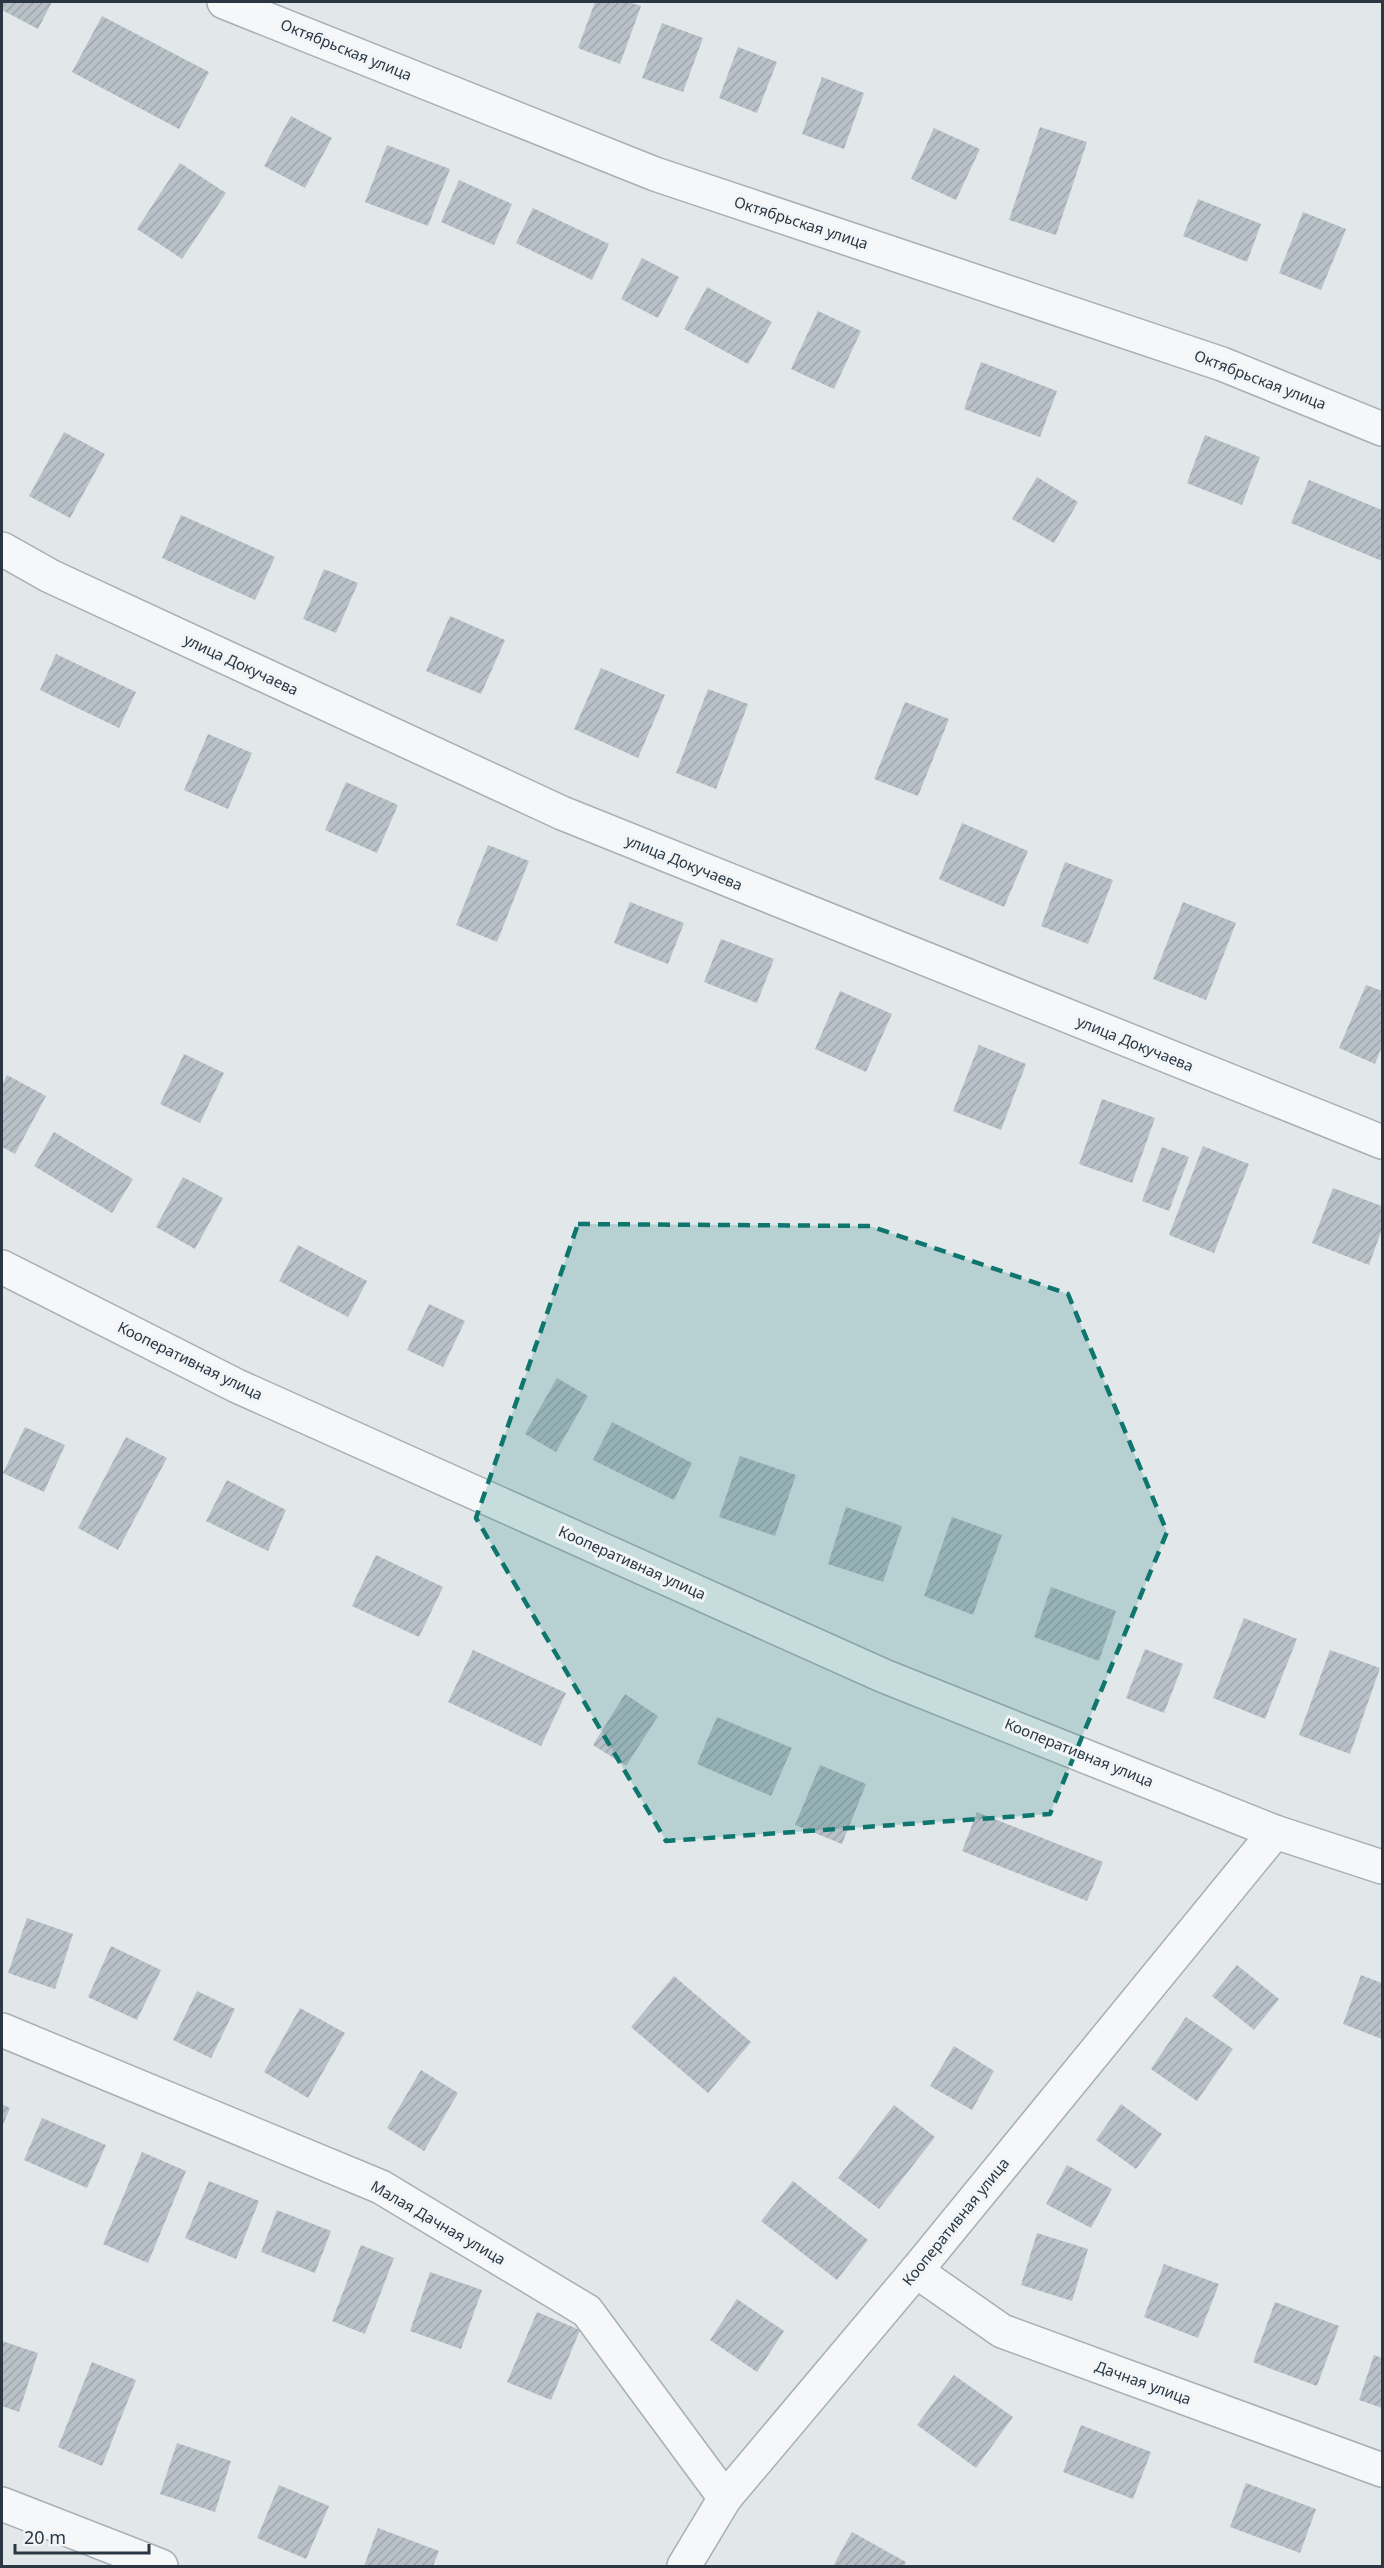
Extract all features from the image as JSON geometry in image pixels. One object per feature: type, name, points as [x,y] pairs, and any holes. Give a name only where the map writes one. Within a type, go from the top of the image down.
[{"type":"street","name":"Октябрьская улица","points":[[224,2],[656,174],[1222,364],[1383,429]]},
{"type":"street","name":"улица Докучаева","points":[[2,549],[50,576],[562,813],[1383,1142]]},
{"type":"street","name":"Кооперативная улица","points":[[2,1267],[237,1386],[884,1676],[1275,1832],[1383,1868]]},
{"type":"street","name":"Кооперативная улица","points":[[684,2566],[724,2498],[916,2271],[1275,1832]]},
{"type":"street","name":"Малая Дачная улица","points":[[2,2030],[381,2187],[587,2311],[724,2498]]},
{"type":"street","name":"Дачная улица","points":[[916,2271],[1002,2331],[1383,2470]]},
{"type":"street","points":[[2,2504],[161,2566]]},
{"type":"highlighted area","points":[[578,1224],[870,1226],[1068,1294],[1167,1532],[1050,1814],[666,1841],[476,1518]]},
{"type":"building","points":[[2,2],[52,2],[38,29],[2,10]]},
{"type":"building","points":[[595,2],[628,2],[641,6],[620,64],[578,48]]},
{"type":"building","points":[[102,16],[209,72],[179,129],[72,72]]},
{"type":"building","points":[[662,23],[703,38],[683,92],[642,78]]},
{"type":"building","points":[[738,47],[777,62],[757,113],[719,98]]},
{"type":"building","points":[[822,77],[864,93],[844,149],[802,134]]},
{"type":"building","points":[[291,116],[332,138],[305,188],[264,166]]},
{"type":"building","points":[[1040,127],[1087,142],[1056,235],[1009,220]]},
{"type":"building","points":[[934,128],[980,149],[956,200],[911,179]]},
{"type":"building","points":[[387,145],[450,169],[428,226],[365,202]]},
{"type":"building","points":[[180,163],[226,193],[182,259],[137,229]]},
{"type":"building","points":[[459,180],[512,204],[494,245],[441,222]]},
{"type":"building","points":[[1198,199],[1261,224],[1247,262],[1183,236]]},
{"type":"building","points":[[533,208],[609,244],[592,280],[516,243]]},
{"type":"building","points":[[1303,212],[1346,229],[1321,290],[1279,273]]},
{"type":"building","points":[[642,258],[679,277],[658,318],[621,299]]},
{"type":"building","points":[[707,287],[772,322],[748,364],[684,329]]},
{"type":"building","points":[[818,311],[861,331],[834,389],[791,369]]},
{"type":"building","points":[[981,362],[1057,391],[1040,437],[964,409]]},
{"type":"building","points":[[64,432],[105,454],[70,518],[29,496]]},
{"type":"building","points":[[1205,435],[1260,457],[1242,505],[1187,483]]},
{"type":"building","points":[[1037,477],[1078,502],[1054,543],[1012,519]]},
{"type":"building","points":[[1309,480],[1382,510],[1382,561],[1291,523]]},
{"type":"building","points":[[181,515],[275,557],[255,600],[162,558]]},
{"type":"building","points":[[324,569],[358,583],[336,633],[303,619]]},
{"type":"building","points":[[450,616],[505,640],[481,694],[426,671]]},
{"type":"building","points":[[56,654],[136,692],[119,728],[40,690]]},
{"type":"building","points":[[601,668],[665,695],[638,758],[574,729]]},
{"type":"building","points":[[708,689],[748,704],[716,789],[676,773]]},
{"type":"building","points":[[905,702],[949,719],[918,796],[874,779]]},
{"type":"building","points":[[208,734],[252,753],[228,809],[184,790]]},
{"type":"building","points":[[346,782],[398,805],[377,853],[325,830]]},
{"type":"building","points":[[962,823],[1028,851],[1004,907],[939,879]]},
{"type":"building","points":[[488,845],[529,861],[497,942],[456,925]]},
{"type":"building","points":[[1065,862],[1113,880],[1088,944],[1041,926]]},
{"type":"building","points":[[630,902],[684,923],[668,964],[614,943]]},
{"type":"building","points":[[1183,902],[1236,923],[1206,1000],[1153,979]]},
{"type":"building","points":[[721,939],[774,959],[757,1003],[704,982]]},
{"type":"building","points":[[1366,985],[1382,991],[1382,1046],[1375,1064],[1339,1048]]},
{"type":"building","points":[[840,991],[892,1014],[866,1072],[815,1049]]},
{"type":"building","points":[[979,1045],[1026,1064],[1001,1130],[953,1111]]},
{"type":"building","points":[[184,1054],[224,1073],[200,1123],[160,1104]]},
{"type":"building","points":[[7,1075],[46,1096],[15,1154],[2,1147],[2,1085]]},
{"type":"building","points":[[1102,1099],[1155,1118],[1132,1183],[1079,1164]]},
{"type":"building","points":[[54,1132],[133,1179],[112,1213],[34,1166]]},
{"type":"building","points":[[1203,1146],[1249,1164],[1214,1253],[1169,1235]]},
{"type":"building","points":[[1162,1147],[1189,1157],[1169,1211],[1142,1201]]},
{"type":"building","points":[[183,1177],[223,1198],[195,1249],[156,1227]]},
{"type":"building","points":[[1333,1188],[1382,1206],[1382,1229],[1369,1265],[1312,1243]]},
{"type":"building","points":[[298,1245],[367,1281],[348,1317],[279,1281]]},
{"type":"building","points":[[429,1304],[465,1321],[443,1367],[407,1350]]},
{"type":"building","points":[[557,1378],[588,1396],[556,1452],[525,1434]]},
{"type":"building","points":[[612,1422],[692,1463],[674,1500],[593,1460]]},
{"type":"building","points":[[25,1427],[65,1445],[44,1492],[3,1473]]},
{"type":"building","points":[[126,1437],[167,1458],[118,1550],[78,1528]]},
{"type":"building","points":[[740,1456],[796,1475],[775,1536],[719,1517]]},
{"type":"building","points":[[227,1480],[286,1510],[268,1551],[206,1521]]},
{"type":"building","points":[[846,1507],[902,1526],[883,1582],[828,1564]]},
{"type":"building","points":[[952,1517],[1002,1535],[973,1615],[924,1596]]},
{"type":"building","points":[[376,1555],[443,1587],[419,1637],[352,1606]]},
{"type":"building","points":[[1051,1587],[1116,1611],[1099,1661],[1034,1637]]},
{"type":"building","points":[[1244,1618],[1297,1639],[1265,1719],[1213,1698]]},
{"type":"building","points":[[1145,1649],[1183,1664],[1164,1713],[1126,1698]]},
{"type":"building","points":[[473,1650],[566,1693],[541,1746],[448,1702]]},
{"type":"building","points":[[1330,1650],[1380,1668],[1350,1754],[1299,1735]]},
{"type":"building","points":[[625,1694],[658,1716],[626,1766],[593,1745]]},
{"type":"building","points":[[717,1717],[792,1748],[771,1796],[697,1764]]},
{"type":"building","points":[[820,1765],[866,1784],[842,1844],[795,1825]]},
{"type":"building","points":[[977,1812],[1103,1862],[1087,1901],[962,1851]]},
{"type":"building","points":[[27,1918],[73,1934],[55,1989],[8,1973]]},
{"type":"building","points":[[111,1946],[161,1970],[137,2020],[88,1997]]},
{"type":"building","points":[[1237,1965],[1279,1999],[1254,2030],[1212,1996]]},
{"type":"building","points":[[1361,1975],[1382,1983],[1382,2039],[1343,2024]]},
{"type":"building","points":[[674,1976],[751,2042],[708,2093],[631,2027]]},
{"type":"building","points":[[197,1991],[235,2009],[211,2058],[173,2040]]},
{"type":"building","points":[[300,2008],[345,2033],[308,2098],[264,2072]]},
{"type":"building","points":[[1186,2017],[1233,2049],[1197,2101],[1151,2069]]},
{"type":"building","points":[[954,2046],[994,2071],[972,2110],[930,2086]]},
{"type":"building","points":[[421,2070],[458,2093],[424,2151],[387,2128]]},
{"type":"building","points":[[2,2104],[10,2108],[2,2127]]},
{"type":"building","points":[[1121,2104],[1162,2134],[1136,2169],[1096,2140]]},
{"type":"building","points":[[894,2105],[935,2137],[879,2209],[838,2178]]},
{"type":"building","points":[[42,2118],[106,2145],[87,2188],[24,2160]]},
{"type":"building","points":[[142,2152],[186,2171],[148,2263],[103,2244]]},
{"type":"building","points":[[1067,2165],[1112,2189],[1091,2228],[1046,2204]]},
{"type":"building","points":[[209,2181],[259,2201],[236,2259],[185,2238]]},
{"type":"building","points":[[793,2181],[868,2240],[837,2280],[761,2221]]},
{"type":"building","points":[[277,2210],[331,2231],[315,2273],[261,2252]]},
{"type":"building","points":[[1037,2233],[1088,2249],[1072,2301],[1021,2285]]},
{"type":"building","points":[[361,2245],[394,2258],[365,2334],[332,2321]]},
{"type":"building","points":[[1164,2264],[1219,2284],[1198,2338],[1144,2317]]},
{"type":"building","points":[[430,2272],[482,2290],[461,2349],[410,2331]]},
{"type":"building","points":[[737,2299],[784,2331],[757,2372],[710,2340]]},
{"type":"building","points":[[1275,2302],[1339,2326],[1317,2386],[1253,2362]]},
{"type":"building","points":[[537,2312],[580,2330],[551,2400],[507,2382]]},
{"type":"building","points":[[2,2341],[38,2353],[19,2412],[2,2406]]},
{"type":"building","points":[[1374,2355],[1382,2358],[1382,2408],[1359,2400]]},
{"type":"building","points":[[92,2362],[136,2380],[102,2466],[58,2447]]},
{"type":"building","points":[[954,2375],[1013,2417],[976,2468],[917,2425]]},
{"type":"building","points":[[1081,2425],[1151,2452],[1133,2499],[1063,2472]]},
{"type":"building","points":[[177,2443],[231,2461],[215,2512],[160,2494]]},
{"type":"building","points":[[1246,2483],[1316,2509],[1300,2553],[1230,2527]]},
{"type":"building","points":[[279,2485],[329,2506],[306,2559],[257,2538]]},
{"type":"building","points":[[378,2528],[439,2551],[433,2566],[364,2566]]},
{"type":"building","points":[[852,2532],[906,2562],[904,2566],[833,2566]]}]
